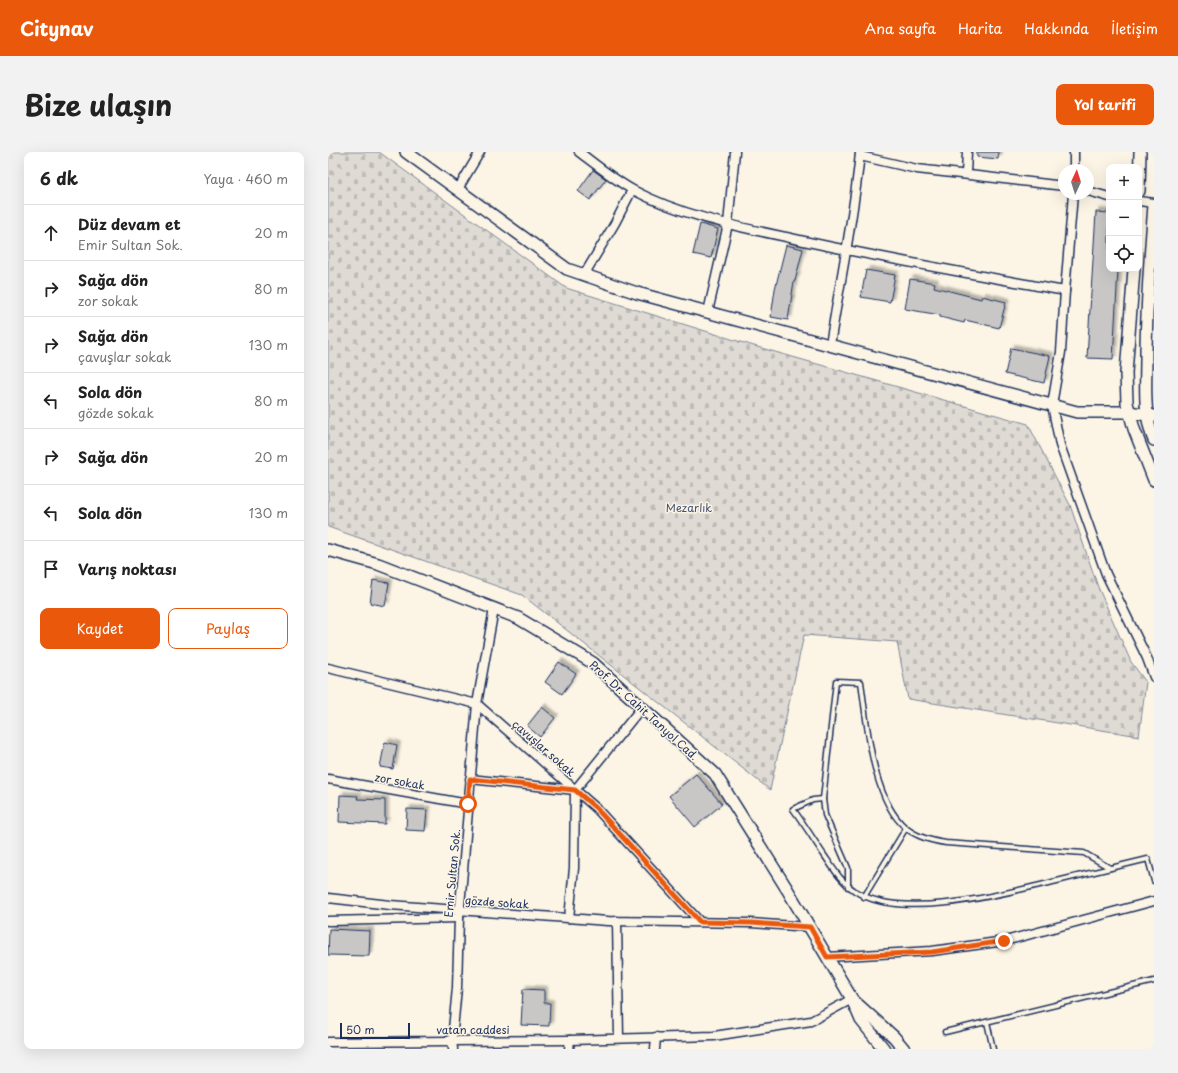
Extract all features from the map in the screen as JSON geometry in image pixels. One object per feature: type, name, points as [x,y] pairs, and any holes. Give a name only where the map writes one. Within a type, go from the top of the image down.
[{"type":"street","points":[[406,152],[567,268],[584,275],[637,293],[1077,412],[1129,412],[1151,416]]},
{"type":"street","points":[[458,189],[480,152]]},
{"type":"street","points":[[579,152],[632,190],[685,212],[728,224],[846,251],[1065,291]]},
{"type":"street","points":[[708,312],[728,224],[735,152]]},
{"type":"street","points":[[966,174],[967,152]]},
{"type":"street","points":[[1074,152],[1074,164]]},
{"type":"street","points":[[1140,152],[1140,164]]},
{"type":"street","points":[[830,345],[846,251],[860,154],[917,169],[1058,185]]},
{"type":"street","points":[[584,275],[615,223],[632,190]]},
{"type":"street","points":[[1094,193],[1106,197]]},
{"type":"street","points":[[1073,200],[1061,352],[1052,405],[1060,445],[1106,574],[1147,658],[1154,678]]},
{"type":"street","points":[[1142,202],[1154,204],[1146,318],[1145,397],[1151,416],[1151,432],[1154,440]]},
{"type":"street","points":[[1134,272],[1126,373],[1127,403],[1134,429],[1154,480]]},
{"type":"street","name":"Prof. Dr. Cahit Tanyol Cad.","points":[[328,550],[378,564],[518,618],[593,663],[715,774],[810,927],[852,999]]},
{"type":"street","name":"Emir Sultan Sok.","points":[[453,1045],[460,914],[477,704],[494,609]]},
{"type":"street","name":"çavuşlar sokak","points":[[328,668],[477,704],[596,808],[700,922]]},
{"type":"street","points":[[569,918],[574,868],[575,790],[642,707]]},
{"type":"street","name":"zor sokak","points":[[328,779],[468,804]]},
{"type":"street","points":[[470,779],[575,790]]},
{"type":"street","name":"gözde sokak","points":[[328,898],[460,914]]},
{"type":"street","points":[[827,957],[932,952],[1004,941],[1154,901]]},
{"type":"street","name":"gözde sokak","points":[[328,921],[460,914],[618,921],[751,923],[810,927]]},
{"type":"street","points":[[618,921],[619,1038]]},
{"type":"street","points":[[852,999],[861,1020],[884,1049]]},
{"type":"street","points":[[852,999],[894,1037],[904,1049]]},
{"type":"street","name":"vatan caddesi","points":[[328,1042],[453,1045],[619,1038],[714,1036],[810,1022],[852,999]]},
{"type":"street","points":[[655,1049],[656,1037]]},
{"type":"street","points":[[569,1049],[570,1040]]},
{"type":"lane","points":[[848,887],[848,868],[825,815],[823,799],[836,680],[861,682],[871,752],[880,786],[889,805],[906,828],[928,839],[946,843],[1084,853],[1110,868]]},
{"type":"lane","points":[[823,799],[813,800],[793,809],[842,881],[848,887],[864,897],[880,902],[895,904],[923,904],[976,900],[1148,859],[1154,881]]},
{"type":"lane","points":[[864,897],[906,828]]},
{"type":"lane","points":[[945,1032],[1154,981]]},
{"type":"lane","points":[[987,1022],[994,1049]]},
{"type":"green space","name":"Mezarlık","points":[[328,152],[379,152],[566,288],[754,346],[1028,424],[1070,505],[1098,587],[1131,662],[1146,682],[1139,736],[908,699],[897,642],[804,635],[770,790],[522,595],[328,527]]},
{"type":"building","points":[[977,152],[999,152],[998,159],[977,157]]},
{"type":"building","points":[[593,170],[606,179],[590,200],[578,191]]},
{"type":"building","points":[[1096,212],[1106,213],[1106,272],[1118,272],[1113,359],[1087,358]]},
{"type":"building","points":[[700,224],[718,229],[711,258],[693,254]]},
{"type":"building","points":[[786,245],[803,249],[794,281],[788,320],[771,317],[775,289]]},
{"type":"building","points":[[866,270],[895,275],[890,302],[861,297]]},
{"type":"building","points":[[910,279],[935,283],[934,287],[981,299],[982,296],[1006,302],[999,328],[965,320],[964,323],[940,317],[940,315],[905,309]]},
{"type":"building","points":[[1011,348],[1050,356],[1044,383],[1005,374]]},
{"type":"building","points":[[373,580],[389,583],[385,606],[370,603]]},
{"type":"building","points":[[559,662],[576,674],[562,694],[545,682]]},
{"type":"building","points":[[542,707],[555,718],[540,737],[527,726]]},
{"type":"building","points":[[385,742],[397,745],[393,769],[380,767]]},
{"type":"building","points":[[696,774],[722,804],[695,827],[669,796]]},
{"type":"building","points":[[340,795],[358,796],[357,799],[385,800],[385,824],[339,822]]},
{"type":"building","points":[[407,809],[427,810],[425,831],[406,830]]},
{"type":"building","points":[[329,929],[370,931],[369,956],[328,955]]},
{"type":"building","points":[[523,989],[544,990],[544,1003],[550,1003],[549,1026],[521,1025]]},
{"type":"route","points":[[468,804],[470,779],[531,784],[575,790],[596,808],[700,922],[751,923],[810,927],[827,957],[932,952],[1004,941]]}]
